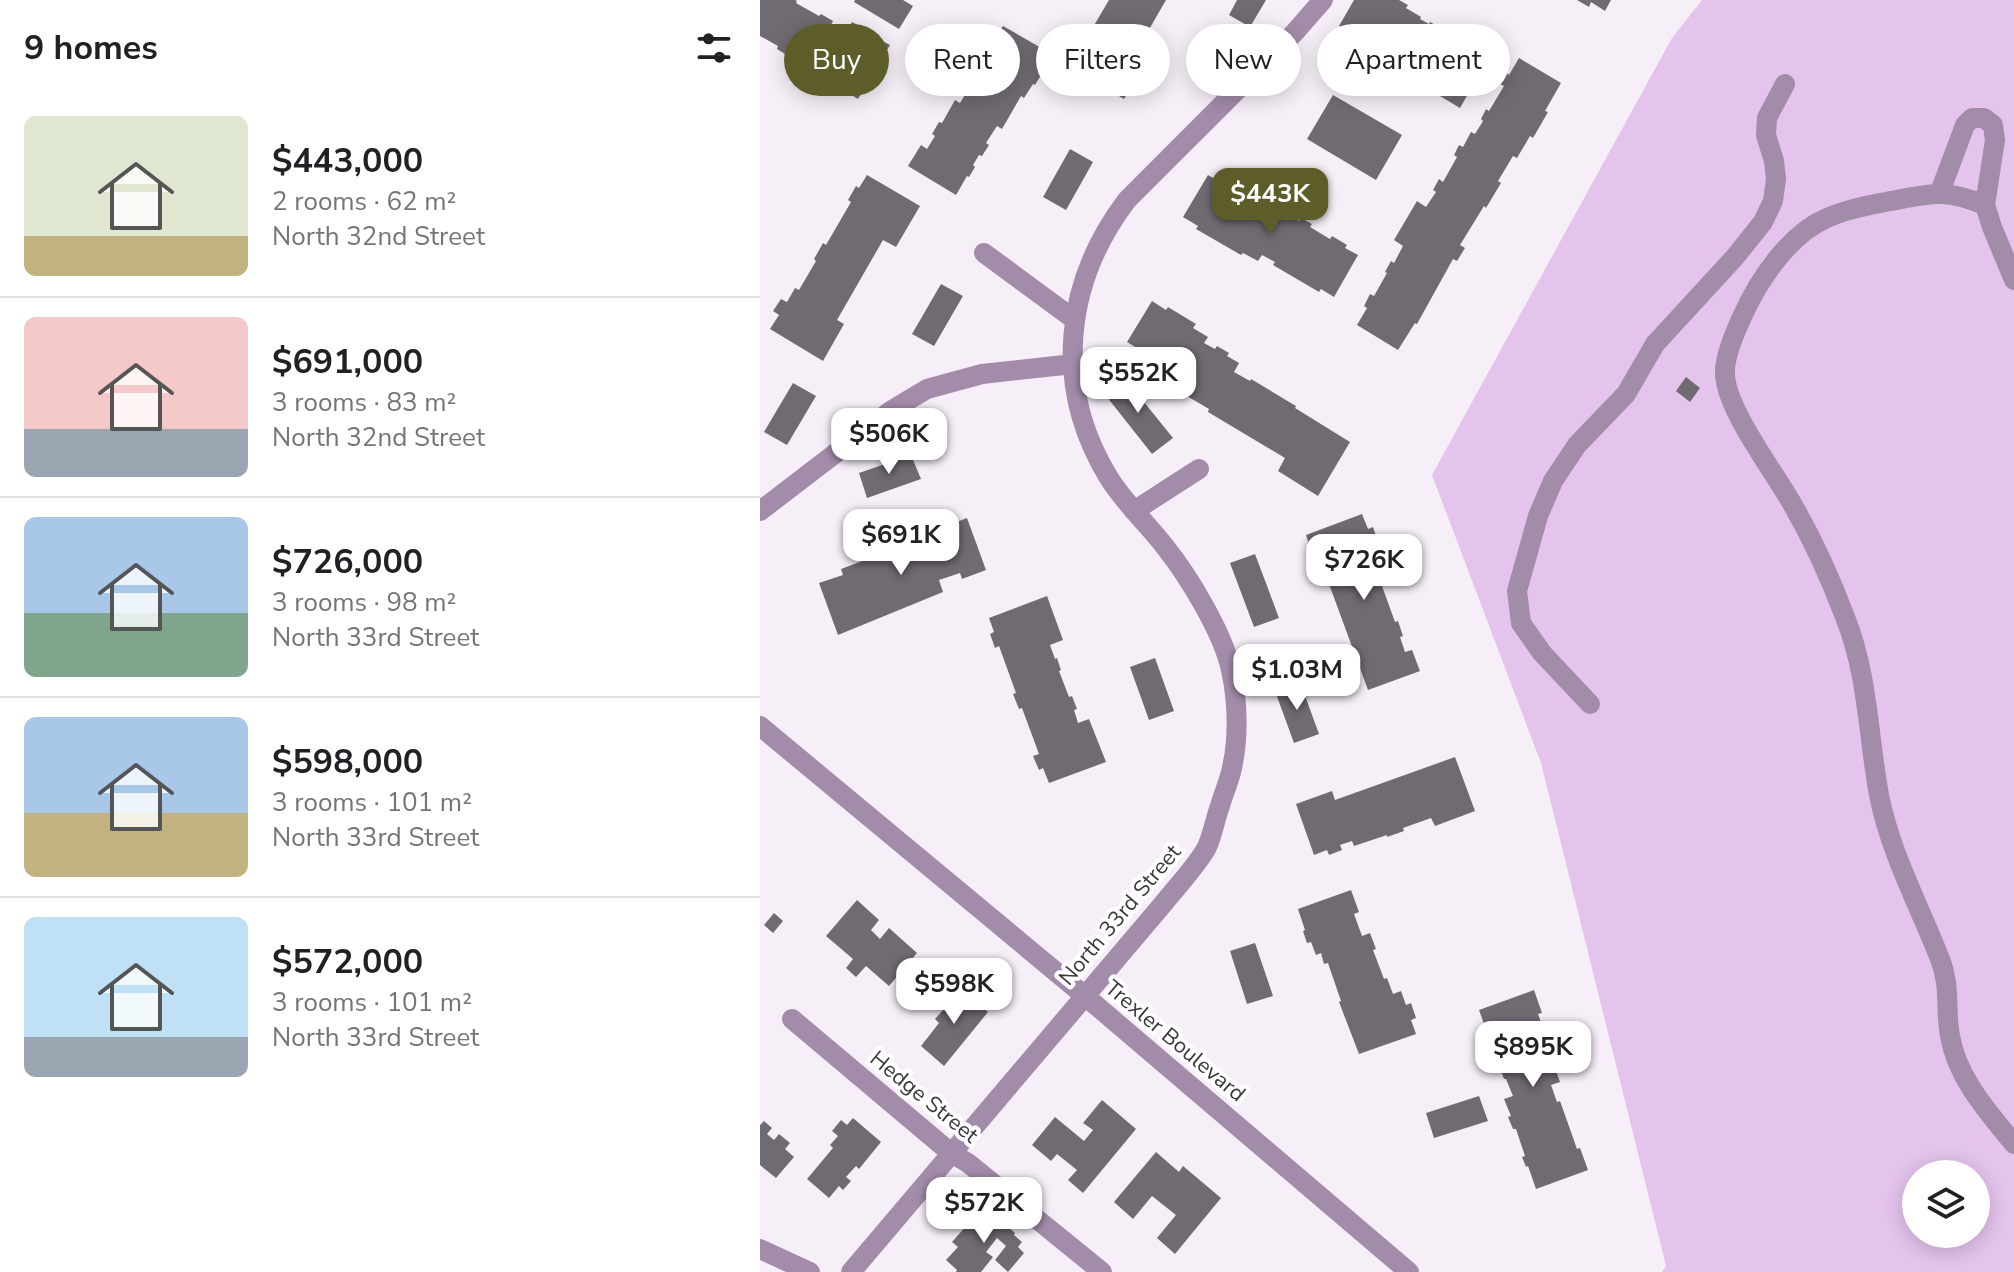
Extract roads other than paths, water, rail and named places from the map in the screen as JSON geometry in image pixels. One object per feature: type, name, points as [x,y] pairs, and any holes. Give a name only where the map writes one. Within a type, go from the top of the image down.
[{"type":"street","name":"North 33rd Street","points":[[851,1272],[1163,904],[1206,848],[1231,771],[1236,737],[1236,702],[1231,667],[1197,593],[1166,548],[1109,478],[1090,441],[1078,402],[1073,364],[1075,320],[1081,288],[1095,249],[1127,200],[1323,0]]},
{"type":"street","points":[[1590,704],[1542,653],[1521,623],[1517,591],[1531,537],[1553,481],[1577,445],[1626,394],[1655,344],[1763,222],[1773,201],[1776,179],[1766,135],[1767,118],[1785,84]]},
{"type":"street","points":[[1940,192],[1965,125],[1972,118],[1984,118],[1993,125],[1995,140],[1985,205],[2014,280]]},
{"type":"street","points":[[1985,205],[1963,196],[1940,192],[1852,210],[1826,218],[1807,230],[1769,269],[1752,294],[1735,331],[1724,372],[1729,397],[1794,507],[1847,620],[1864,686],[1880,799],[1894,846],[1942,962],[1947,983],[1949,1034],[1957,1064],[1975,1094],[2014,1144]]},
{"type":"street","points":[[984,253],[1075,320]]},
{"type":"street","points":[[760,511],[892,410],[927,389],[982,374],[1073,364]]},
{"type":"street","points":[[1134,511],[1199,469]]},
{"type":"street","points":[[1231,667],[1298,654]]},
{"type":"street","name":"Trexler Boulevard","points":[[760,726],[1085,996],[1409,1272]]},
{"type":"street","name":"Hedge Street","points":[[792,1019],[951,1153],[968,1163],[1102,1272]]},
{"type":"street","points":[[760,1249],[810,1272]]}]
